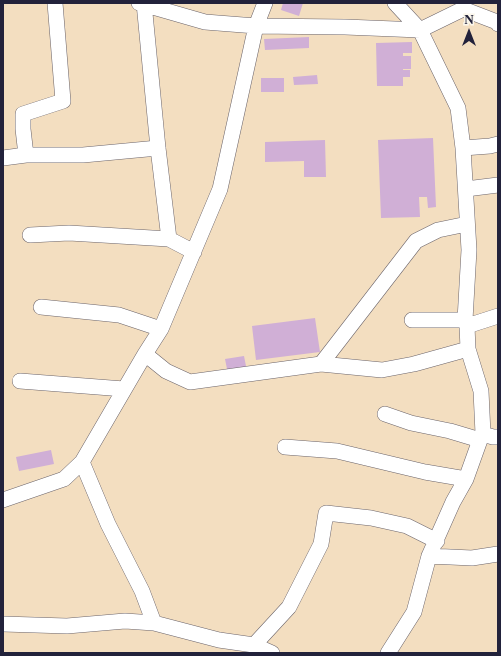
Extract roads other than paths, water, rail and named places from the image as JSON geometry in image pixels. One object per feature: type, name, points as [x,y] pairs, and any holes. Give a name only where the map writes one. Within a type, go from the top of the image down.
[{"type":"street","points":[[26,155],[23,114],[63,101],[56,3]]},
{"type":"street","points":[[3,500],[64,479],[82,462],[161,328],[220,189],[256,26],[265,3]]},
{"type":"street","points":[[388,653],[414,612],[429,556],[487,437],[481,391],[468,349],[466,323],[469,250],[463,148],[458,108],[420,30],[395,3]]},
{"type":"street","points":[[169,239],[142,4],[205,22],[256,26],[420,30],[463,6],[498,22]]},
{"type":"street","points":[[463,148],[498,144]]},
{"type":"street","points":[[3,158],[26,155],[83,155],[158,148]]},
{"type":"street","points":[[466,189],[498,184]]},
{"type":"street","points":[[321,364],[416,241],[438,230],[467,224]]},
{"type":"street","points":[[30,235],[69,233],[169,239],[194,252]]},
{"type":"street","points":[[41,307],[119,315],[161,328]]},
{"type":"street","points":[[412,320],[466,323],[498,316]]},
{"type":"street","points":[[145,354],[166,371],[190,382],[321,364],[382,370],[414,364],[468,349]]},
{"type":"street","points":[[20,382],[124,389]]},
{"type":"street","points":[[385,414],[411,423],[487,437]]},
{"type":"street","points":[[285,447],[337,451],[425,472],[466,478]]},
{"type":"street","points":[[82,462],[108,524],[142,591],[154,623]]},
{"type":"street","points":[[254,645],[290,607],[322,544],[326,513],[371,518],[407,526],[437,541]]},
{"type":"street","points":[[429,556],[472,558],[498,554]]},
{"type":"street","points":[[3,624],[67,626],[125,621],[154,623],[219,640],[254,645],[272,653]]}]
